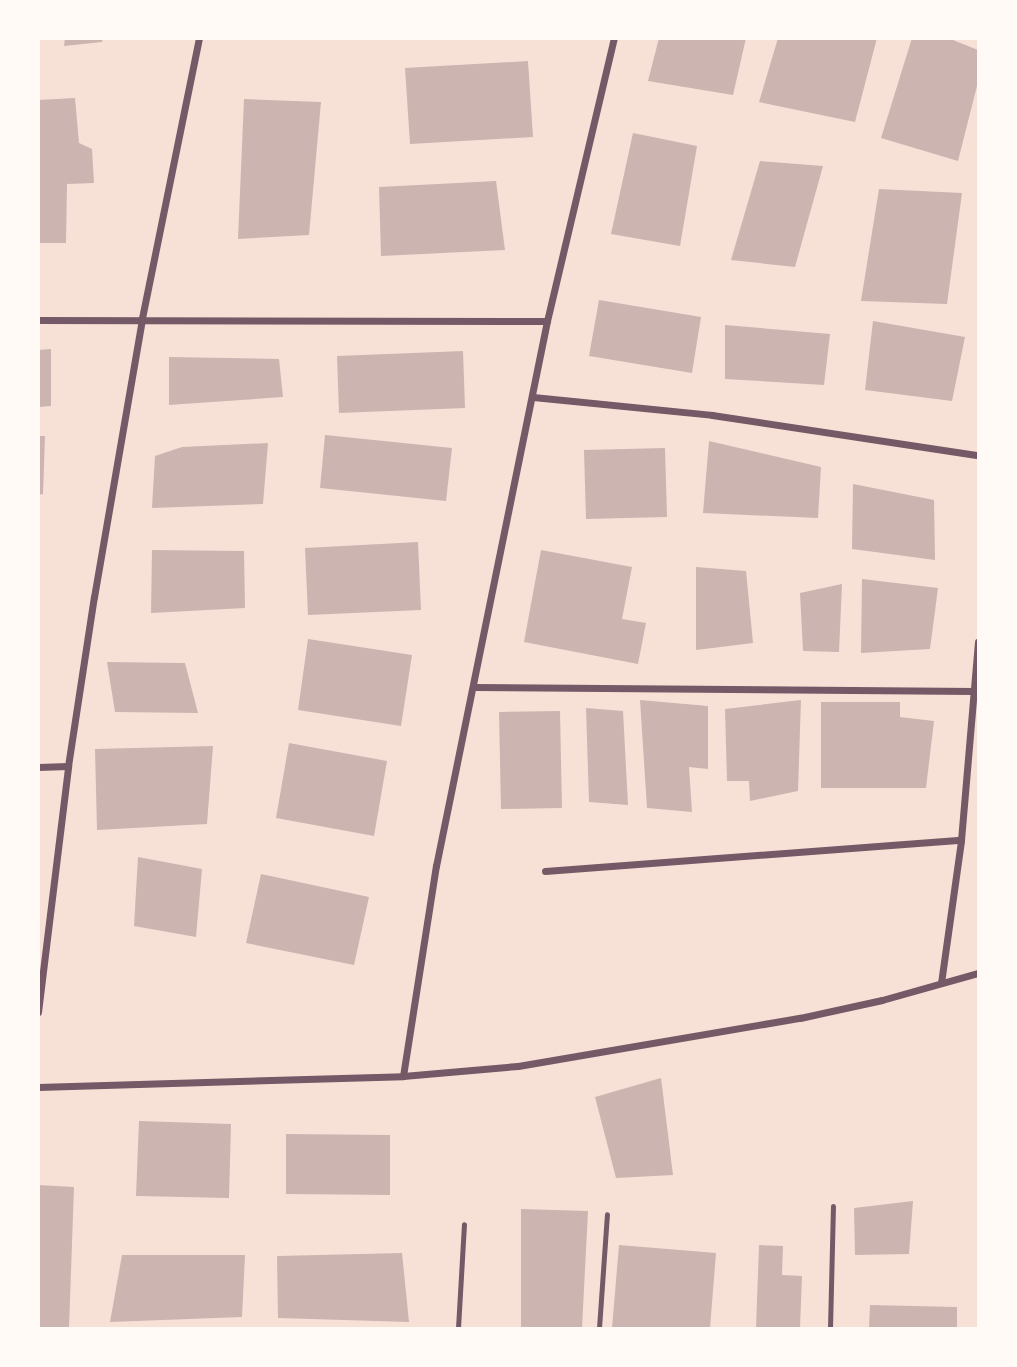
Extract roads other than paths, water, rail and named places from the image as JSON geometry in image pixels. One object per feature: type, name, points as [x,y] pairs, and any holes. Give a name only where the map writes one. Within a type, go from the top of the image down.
[{"type":"street","points":[[38,1012],[68,766],[142,318],[199,38]]},
{"type":"street","points":[[402,1076],[436,866],[547,321],[614,38]]},
{"type":"street","points":[[38,320],[142,318],[547,321]]},
{"type":"street","points":[[533,397],[712,415],[978,455]]},
{"type":"street","points":[[941,984],[961,840],[978,642]]},
{"type":"street","points":[[474,687],[974,691]]},
{"type":"street","points":[[38,767],[68,766]]},
{"type":"street","points":[[545,871],[961,840]]},
{"type":"street","points":[[38,1087],[402,1076],[518,1066],[811,1015],[978,973]]},
{"type":"lane","points":[[830,1328],[832,1206]]},
{"type":"lane","points":[[599,1328],[607,1214]]},
{"type":"lane","points":[[458,1328],[464,1224]]}]
